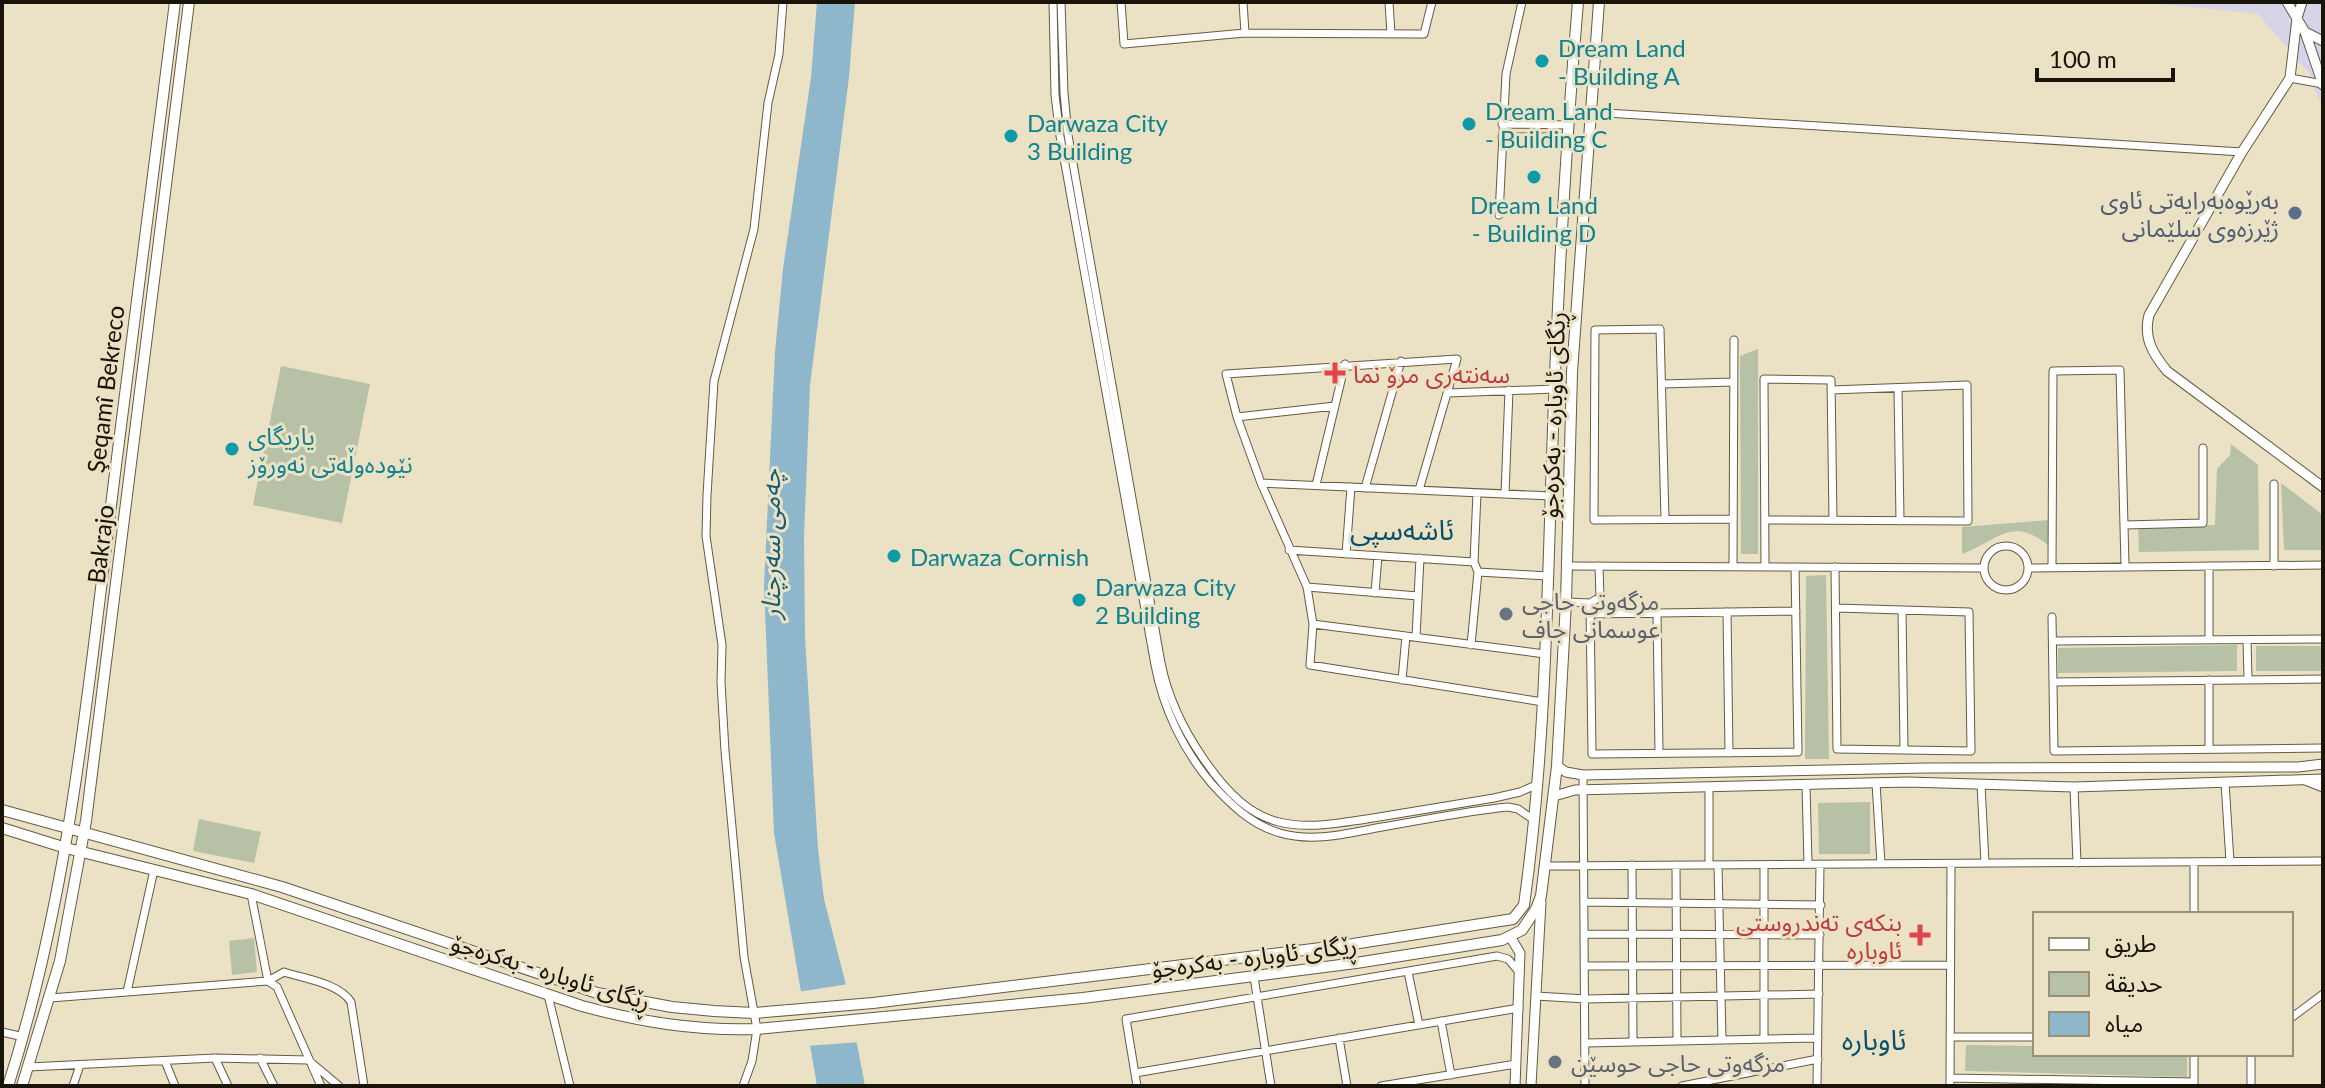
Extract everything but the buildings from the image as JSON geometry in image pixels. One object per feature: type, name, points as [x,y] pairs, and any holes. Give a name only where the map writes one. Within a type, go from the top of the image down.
[{"type":"main road","name":"Şeqamî Bekreco","points":[[69,829],[175,2]]},
{"type":"main road","name":"Bakrajo","points":[[22,1086],[60,961],[84,832],[189,2]]},
{"type":"main road","name":"ڕێگای ئاوبارە - بەکرەجۆ","points":[[69,829],[282,887],[597,993],[672,1007],[754,1013],[873,1003],[1353,944],[1513,919],[1524,905],[1540,763],[1554,389],[1567,137],[1578,2]]},
{"type":"main road","name":"ڕێگای ئاوبارە - بەکرەجۆ","points":[[66,848],[251,894],[548,995],[625,1018],[674,1027],[757,1029],[1083,998],[1356,963],[1511,938],[1526,926],[1541,896],[1554,796],[1566,602],[1572,372],[1599,2]]},
{"type":"main road","points":[[1557,341],[1564,349],[1574,345]]},
{"type":"main road","points":[[1556,370],[1563,362],[1572,372]]},
{"type":"main road","points":[[1540,763],[1544,772],[1556,771]]},
{"type":"main road","points":[[2,810],[69,829],[24,1037],[8,1086]]},
{"type":"main road","points":[[2,828],[66,848]]},
{"type":"main road","points":[[1353,944],[1356,963]]},
{"type":"main road","points":[[888,1001],[889,1015]]},
{"type":"street","points":[[743,1086],[752,1061],[757,1029],[744,957],[724,737],[721,622],[706,536],[706,509],[714,381],[754,229],[768,103],[779,54],[783,2]]},
{"type":"street","points":[[1053,2],[1055,95],[1060,136],[1155,665],[1165,703],[1189,752],[1215,787],[1246,817],[1268,829],[1292,836],[1329,837],[1508,807],[1518,809],[1534,820]]},
{"type":"street","points":[[1061,2],[1068,135],[1161,663],[1168,691],[1187,734],[1210,769],[1233,795],[1258,813],[1291,825],[1325,826],[1494,798],[1538,784]]},
{"type":"street","points":[[1121,2],[1124,44],[1245,33],[1424,34],[1432,2]]},
{"type":"street","points":[[1243,2],[1245,33]]},
{"type":"street","points":[[1389,2],[1391,34]]},
{"type":"street","points":[[1499,215],[1506,74],[1522,2]]},
{"type":"street","points":[[2287,2],[2305,32],[2323,84],[2290,78]]},
{"type":"street","points":[[2302,2],[2297,18],[2290,78],[2242,152],[2146,324],[2149,343],[2167,371],[2323,487]]},
{"type":"street","points":[[2305,32],[2323,41]]},
{"type":"street","points":[[1590,112],[2242,152]]},
{"type":"street","points":[[1502,124],[1568,125]]},
{"type":"street","points":[[1502,137],[1567,137]]},
{"type":"street","points":[[1665,519],[1660,329],[1595,330],[1594,520],[1733,519]]},
{"type":"street","points":[[1733,566],[1734,340]]},
{"type":"street","points":[[1419,490],[1457,359],[1226,374],[1237,417],[1261,483],[1307,587],[1313,624],[1310,662],[1313,668],[1543,702]]},
{"type":"street","points":[[1365,488],[1401,361]]},
{"type":"street","points":[[1316,485],[1345,364]]},
{"type":"street","points":[[2052,567],[2053,371],[2120,370],[2125,565]]},
{"type":"street","points":[[1765,567],[1764,379],[1831,380],[1833,520]]},
{"type":"street","points":[[1662,384],[1734,382]]},
{"type":"street","points":[[1765,520],[1968,521],[1967,385],[1831,390]]},
{"type":"street","points":[[1898,388],[1900,521]]},
{"type":"street","points":[[1448,393],[1554,389]]},
{"type":"street","points":[[1505,494],[1509,390]]},
{"type":"street","points":[[1237,417],[1335,406]]},
{"type":"street","points":[[2124,525],[2203,523],[2203,448]]},
{"type":"street","points":[[1261,483],[1551,496]]},
{"type":"street","points":[[2274,484],[2274,566]]},
{"type":"street","points":[[1346,554],[1351,487]]},
{"type":"street","points":[[1471,645],[1478,572],[1474,562],[1477,493]]},
{"type":"street","points":[[2005,545],[2020,550],[2029,568],[2023,582],[2011,590],[2004,590],[1991,585],[1984,568],[1991,551],[2005,545]]},
{"type":"street","points":[[1289,550],[1474,562]]},
{"type":"street","points":[[1375,593],[1378,556]]},
{"type":"street","points":[[1416,637],[1420,558]]},
{"type":"street","points":[[2029,568],[2323,565]]},
{"type":"street","points":[[1567,566],[1984,568]]},
{"type":"street","points":[[1566,602],[1590,603],[1600,597],[1599,566]]},
{"type":"street","points":[[2209,566],[2209,640]]},
{"type":"street","points":[[1590,603],[1592,754],[1798,752],[1795,567]]},
{"type":"street","points":[[1835,567],[1837,749],[1971,751],[1969,612],[1836,608]]},
{"type":"street","points":[[1478,572],[1548,576]]},
{"type":"street","points":[[1307,587],[1418,596]]},
{"type":"street","points":[[1902,610],[1904,750]]},
{"type":"street","points":[[1591,614],[1796,611]]},
{"type":"street","points":[[1727,612],[1729,753]]},
{"type":"street","points":[[1657,613],[1659,753]]},
{"type":"street","points":[[2052,617],[2054,751],[2323,748]]},
{"type":"street","points":[[1313,624],[1545,654]]},
{"type":"street","points":[[1402,680],[1406,636]]},
{"type":"street","points":[[2053,641],[2323,639]]},
{"type":"street","points":[[2247,640],[2248,679]]},
{"type":"street","points":[[2053,682],[2323,679]]},
{"type":"street","points":[[2209,680],[2209,749]]},
{"type":"street","points":[[1556,771],[1583,775],[2323,764]]},
{"type":"street","points":[[2027,768],[2028,786]]},
{"type":"street","points":[[1583,775],[1585,1086]]},
{"type":"street","points":[[1554,796],[1583,790],[1876,783],[2074,787],[2323,779]]},
{"type":"street","points":[[2303,780],[2323,788]]},
{"type":"street","points":[[2225,782],[2230,862]]},
{"type":"street","points":[[1876,783],[1881,864]]},
{"type":"street","points":[[1981,784],[1985,863]]},
{"type":"street","points":[[1806,785],[1808,864]]},
{"type":"street","points":[[1709,787],[1719,904],[1722,1040]]},
{"type":"street","points":[[2074,787],[2077,863]]},
{"type":"street","points":[[1545,866],[2323,861]]},
{"type":"street","points":[[2194,862],[2194,912]]},
{"type":"street","points":[[1817,1086],[1820,864]]},
{"type":"street","points":[[1951,864],[1950,1082],[2194,1084],[2194,1056]]},
{"type":"street","points":[[1632,865],[1633,1042]]},
{"type":"street","points":[[1676,865],[1677,1041]]},
{"type":"street","points":[[1764,865],[1764,1039]]},
{"type":"street","points":[[127,992],[154,870]]},
{"type":"street","points":[[251,894],[268,981],[277,987],[321,1086]]},
{"type":"street","points":[[1531,1086],[1541,896]]},
{"type":"street","points":[[1585,902],[1821,905]]},
{"type":"street","points":[[1585,934],[1820,935]]},
{"type":"street","points":[[1511,938],[1520,953],[1515,1086]]},
{"type":"street","points":[[1137,1086],[1126,1019],[1497,956],[1508,959],[1520,973]]},
{"type":"street","points":[[1585,966],[1950,965]]},
{"type":"street","points":[[50,998],[268,981],[284,972],[337,990],[348,997],[364,1086]]},
{"type":"street","points":[[1408,972],[1419,1025]]},
{"type":"street","points":[[1254,977],[1271,1086]]},
{"type":"street","points":[[1536,996],[1586,999],[1819,994]]},
{"type":"street","points":[[2293,1016],[2323,994]]},
{"type":"street","points":[[548,995],[570,1086]]},
{"type":"street","points":[[1135,1073],[1519,1008]]},
{"type":"street","points":[[1441,1021],[1451,1075]]},
{"type":"street","points":[[2,1032],[24,1037]]},
{"type":"street","points":[[1950,1037],[2033,1037]]},
{"type":"street","points":[[1339,1038],[1347,1086]]},
{"type":"street","points":[[1586,1043],[1818,1038]]},
{"type":"street","points":[[2251,1056],[2251,1086]]},
{"type":"street","points":[[28,1067],[215,1058],[308,1060],[339,1086]]},
{"type":"street","points":[[215,1058],[228,1086]]},
{"type":"street","points":[[260,1058],[274,1086]]},
{"type":"street","points":[[1682,1086],[1721,1083],[1818,1059]]},
{"type":"street","points":[[165,1061],[175,1086]]},
{"type":"street","points":[[1381,1086],[1437,1082],[1451,1075],[1516,1064]]},
{"type":"street","points":[[73,1086],[80,1065]]},
{"type":"shaded area","points":[[2141,2],[2323,2],[2323,110],[2309,73],[2258,14]]},
{"type":"green space","points":[[1758,349],[1758,554],[1741,554],[1740,356]]},
{"type":"green space","points":[[281,366],[370,384],[342,523],[253,505]]},
{"type":"green space","points":[[2231,444],[2258,465],[2259,550],[2139,552],[2138,527],[2215,525],[2217,469],[2230,455]]},
{"type":"green space","points":[[2281,483],[2323,515],[2323,550],[2284,550]]},
{"type":"green space","points":[[2049,520],[2049,546],[2025,532],[2015,531],[1962,554],[1962,527]]},
{"type":"green space","points":[[1826,575],[1829,759],[1805,759],[1806,576]]},
{"type":"green space","points":[[2237,645],[2237,671],[2058,673],[2058,648]]},
{"type":"green space","points":[[2256,646],[2323,646],[2323,671],[2256,671]]},
{"type":"green space","points":[[1870,802],[1870,854],[1819,854],[1818,803]]},
{"type":"green space","points":[[199,819],[261,832],[254,863],[193,851]]},
{"type":"green space","points":[[254,938],[257,972],[232,975],[229,941]]},
{"type":"green space","points":[[1966,1045],[2033,1046],[2033,1056],[2187,1056],[2187,1077],[1965,1071]]},
{"type":"water","name":"چەمی سەرچنار","points":[[817,2],[855,2],[849,77],[810,385],[804,538],[805,637],[824,899],[845,981],[865,1086],[817,1086],[774,833],[764,586],[775,352],[783,269],[811,77]]},
{"type":"pier","points":[[849,984],[861,1042],[806,1046],[797,992]]},
{"type":"place","name":"Dream Land - Building A","points":[[1542,61]]},
{"type":"place","name":"Dream Land - Building C","points":[[1469,124]]},
{"type":"place","name":"Darwaza City 3 Building","points":[[1011,136]]},
{"type":"place","name":"Dream Land - Building D","points":[[1534,177]]},
{"type":"place","name":"بەرێوەبەرایەتی ئاوی ژێرزەوی سلێمانی","points":[[2295,213]]},
{"type":"place","name":"سەنتەرى مرۆ نما","points":[[1335,373]]},
{"type":"place","name":"یاریگای نێودەوڵەتی نەورۆز","points":[[232,449]]},
{"type":"place","name":"Darwaza Cornish","points":[[894,556]]},
{"type":"place","name":"Darwaza City 2 Building","points":[[1079,600]]},
{"type":"place","name":"مزگەوتی حاجی عوسمانی جاف","points":[[1506,614]]},
{"type":"place","name":"بنکەی تەندروستی ئاوبارە","points":[[1920,935]]},
{"type":"place","name":"مزگەوتی حاجی حوسێن","points":[[1555,1062]]},
{"type":"district","name":"ئاشەسپی","points":[[1402,529]]},
{"type":"district","name":"ئاوبارە","points":[[1874,1039]]}]
